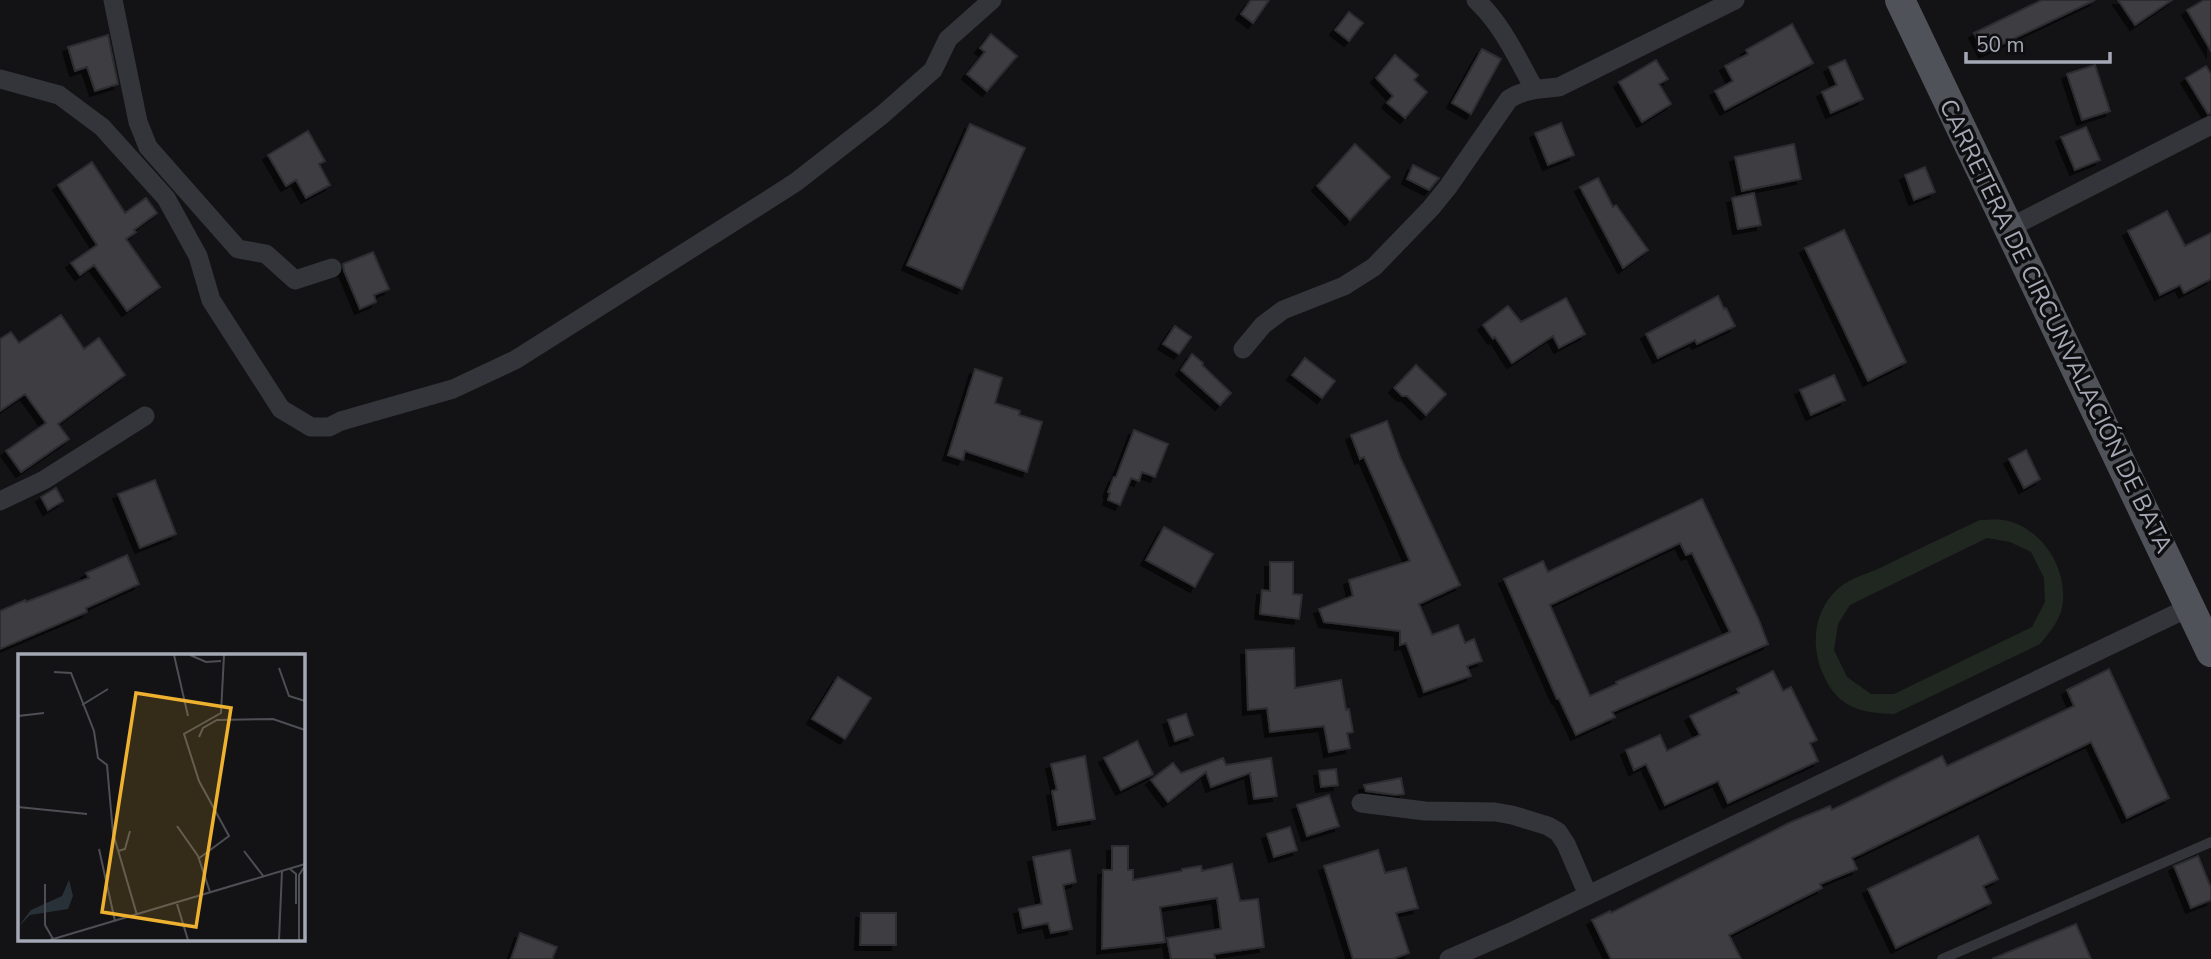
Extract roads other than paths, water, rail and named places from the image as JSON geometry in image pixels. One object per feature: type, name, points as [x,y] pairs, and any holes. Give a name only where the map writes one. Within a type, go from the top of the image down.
[{"type":"main road","name":"CARRETERA DE CIRCUNVALACIÓN DE BATA","points":[[1900,0],[2211,652]]},
{"type":"street","points":[[113,0],[138,122],[148,147],[238,249],[266,254],[295,280],[332,268]]},
{"type":"street","points":[[0,79],[59,95],[102,127],[166,198],[198,256],[211,300],[281,409],[311,427],[329,428],[351,418],[453,389],[515,360],[796,182],[856,136],[933,70],[948,39],[992,0]]},
{"type":"street","points":[[1476,0],[1489,12],[1501,30],[1534,88]]},
{"type":"street","points":[[1243,349],[1263,325],[1283,310],[1344,286],[1374,267],[1432,208],[1509,99],[1534,88],[1559,87],[1735,0]]},
{"type":"street","points":[[2009,228],[2211,125]]},
{"type":"street","points":[[0,501],[44,480],[145,416]]},
{"type":"street","points":[[1449,959],[2190,607]]},
{"type":"street","points":[[1361,803],[1425,811],[1512,815],[1548,826],[1558,832],[1566,845],[1588,895]]},
{"type":"lane","points":[[1942,959],[2211,842]]}]
